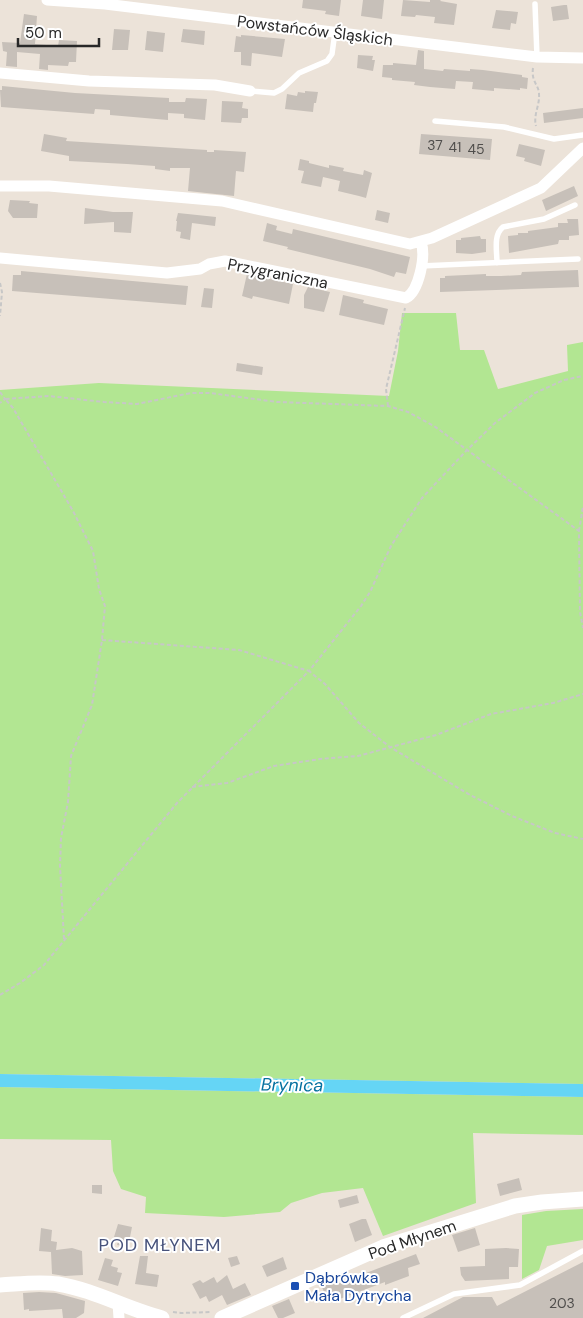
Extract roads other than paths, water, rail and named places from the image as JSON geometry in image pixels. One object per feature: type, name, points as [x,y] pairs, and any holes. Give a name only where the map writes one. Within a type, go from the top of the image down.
[{"type":"street","name":"Powstańców Śląskich","points":[[46,0],[105,4],[537,57],[583,58]]},
{"type":"street","points":[[0,73],[89,80],[215,85],[250,91]]},
{"type":"street","points":[[0,186],[50,186],[222,201],[410,244],[421,242],[541,188],[583,148]]},
{"type":"street","points":[[420,266],[423,249],[421,242]]},
{"type":"street","name":"Przygraniczna","points":[[0,258],[166,273],[200,269],[209,264],[225,261],[406,298],[411,295],[416,287],[420,266]]},
{"type":"street","name":"Pod Młynem","points":[[219,1315],[383,1247],[516,1206],[583,1199]]},
{"type":"street","points":[[0,1285],[58,1284],[84,1291],[119,1311],[163,1314]]},
{"type":"lane","points":[[535,4],[537,57]]},
{"type":"lane","points":[[250,91],[274,93],[282,89],[298,73],[327,61],[332,54],[335,32]]},
{"type":"lane","points":[[435,121],[504,127],[554,138],[583,135]]},
{"type":"lane","points":[[497,263],[498,230],[503,227],[544,219],[575,205]]},
{"type":"lane","points":[[420,266],[578,259]]},
{"type":"lane","points":[[403,1318],[454,1294],[520,1285],[583,1250]]},
{"type":"water","name":"Brynica","points":[[0,1074],[583,1084],[583,1097],[0,1087]]},
{"type":"place","name":"Dąbrówka Mała Dytrycha","points":[[295,1286]]},
{"type":"district","name":"POD MŁYNEM","points":[[160,1245]]}]
